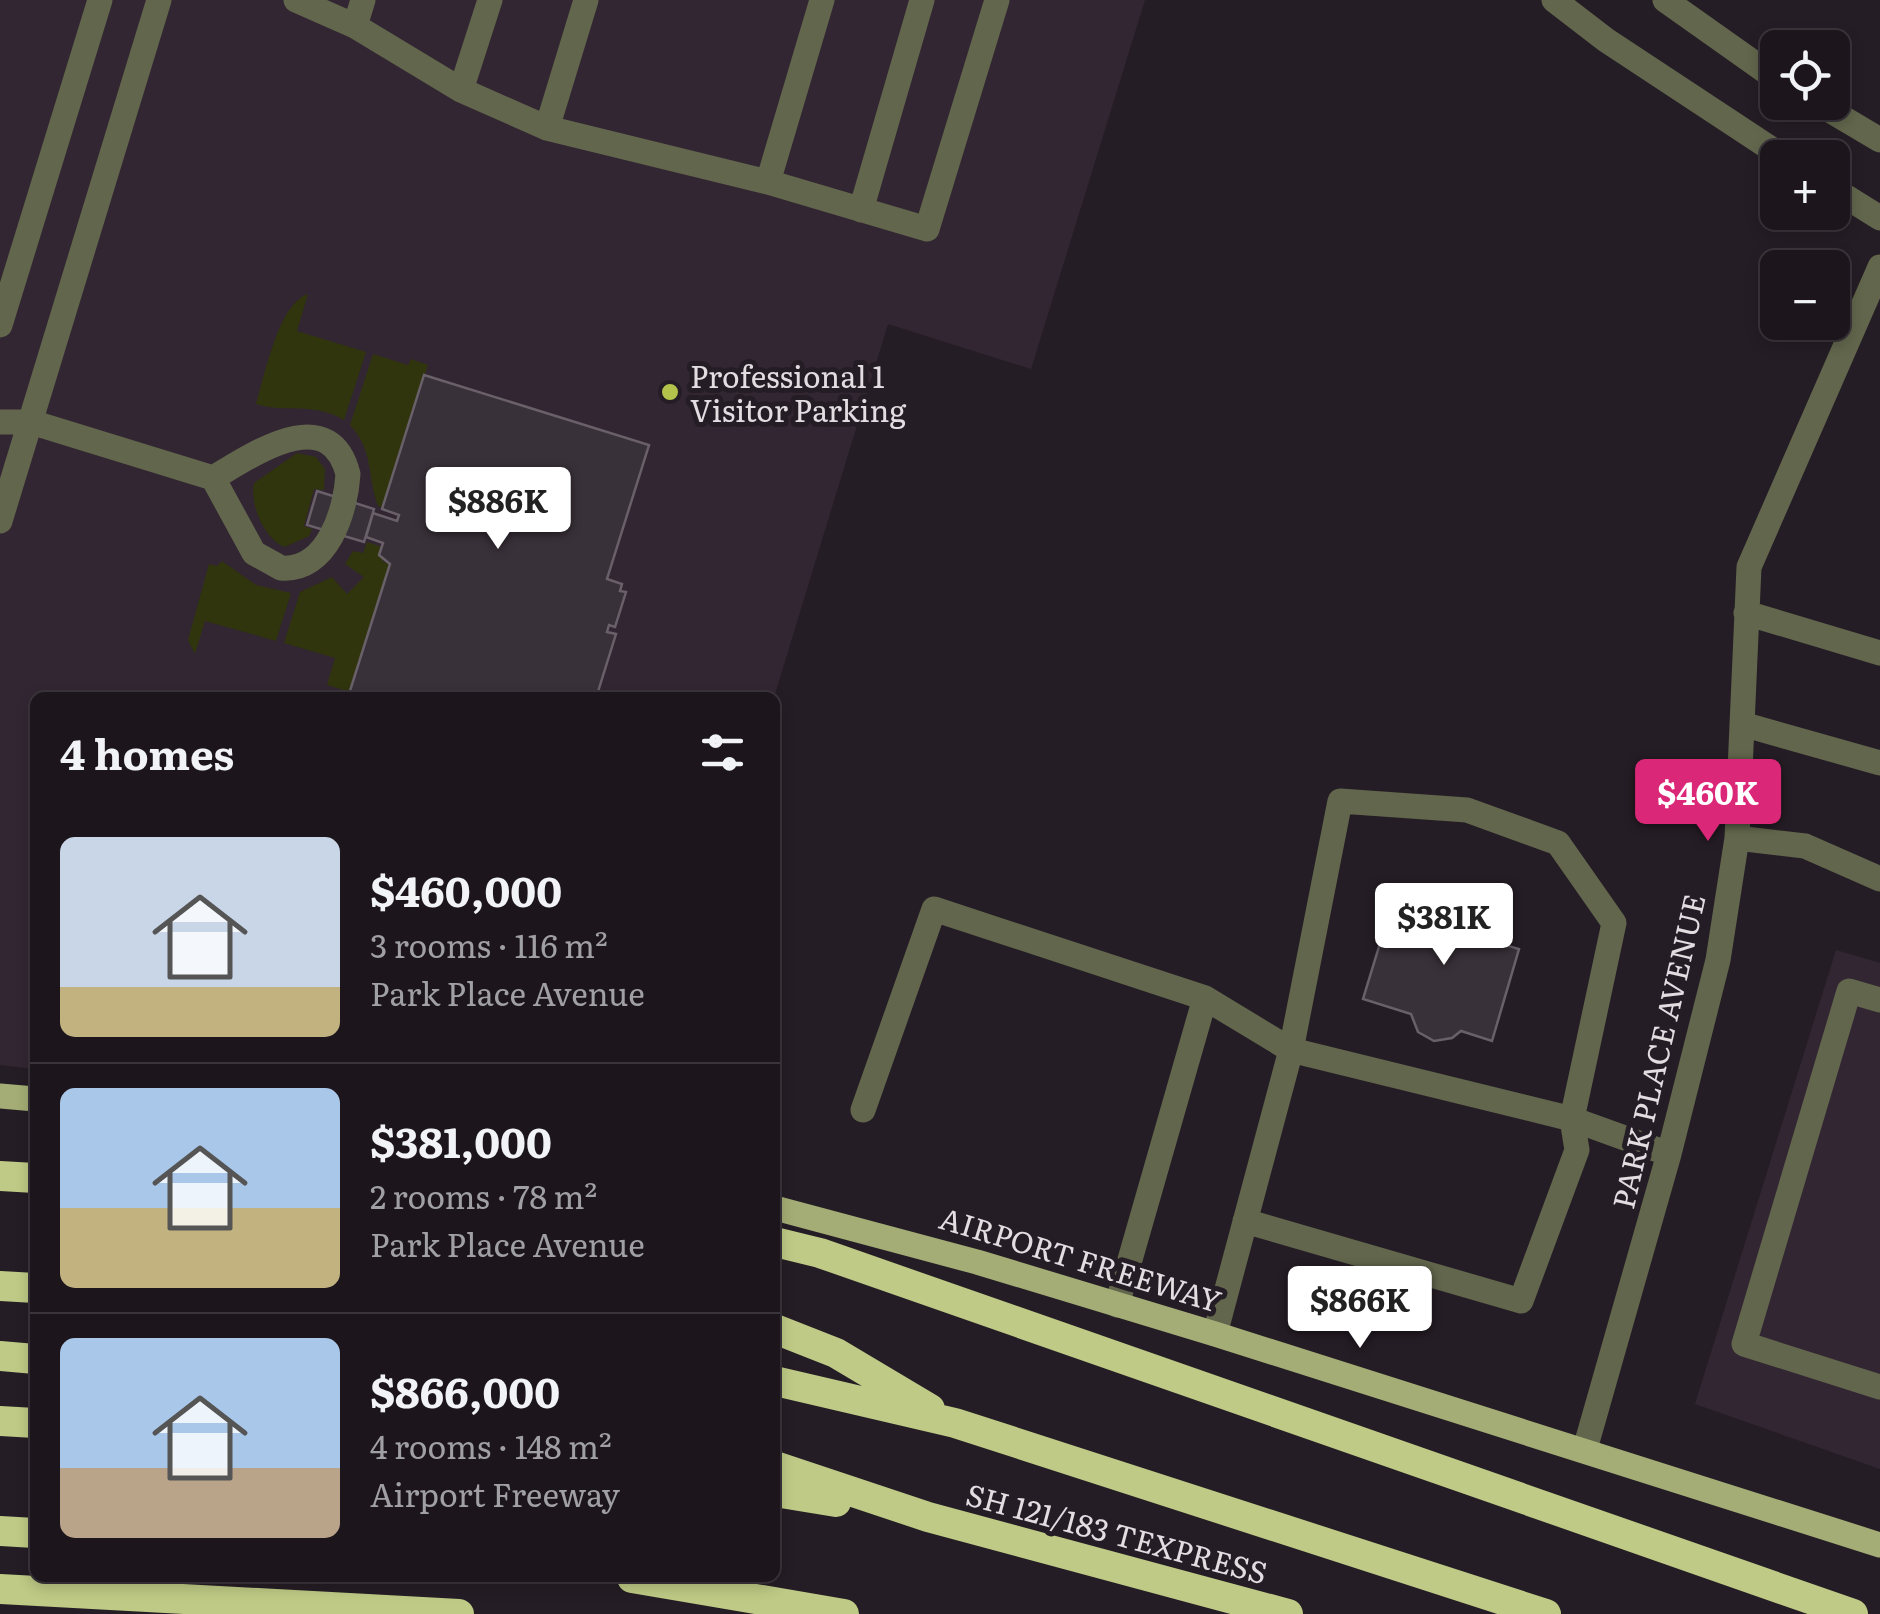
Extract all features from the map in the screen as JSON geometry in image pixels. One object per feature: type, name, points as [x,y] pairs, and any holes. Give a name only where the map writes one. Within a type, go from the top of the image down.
[{"type":"highway","points":[[0,1176],[30,1178]]},
{"type":"highway","points":[[780,1243],[820,1253],[1853,1614]]},
{"type":"highway","points":[[0,1286],[30,1288]]},
{"type":"highway","points":[[780,1331],[836,1353],[954,1423]]},
{"type":"highway","points":[[0,1356],[30,1359]]},
{"type":"highway","points":[[780,1382],[954,1423],[1546,1614]]},
{"type":"highway","points":[[0,1421],[30,1424]]},
{"type":"highway","points":[[780,1468],[928,1517]]},
{"type":"highway","points":[[780,1493],[928,1517]]},
{"type":"highway","name":"SH 121/183 TEXPRESS","points":[[928,1517],[1288,1614]]},
{"type":"highway","points":[[0,1531],[30,1532]]},
{"type":"highway","points":[[656,1582],[844,1614]]},
{"type":"highway","points":[[0,1590],[458,1614]]},
{"type":"main road","points":[[0,1096],[30,1099]]},
{"type":"main road","name":"AIRPORT FREEWAY","points":[[780,1209],[1215,1334],[1880,1545]]},
{"type":"street","points":[[0,324],[100,0]]},
{"type":"street","points":[[0,521],[159,0]]},
{"type":"street","points":[[296,0],[355,26],[461,90],[547,128],[768,182],[927,230],[997,0]]},
{"type":"street","points":[[355,26],[362,0]]},
{"type":"street","points":[[461,90],[490,0]]},
{"type":"street","points":[[547,128],[586,0]]},
{"type":"street","points":[[768,182],[822,0]]},
{"type":"street","points":[[861,210],[922,0]]},
{"type":"street","points":[[1554,0],[1606,40],[1760,142]]},
{"type":"street","points":[[1666,0],[1760,67]]},
{"type":"street","points":[[1846,120],[1880,140]]},
{"type":"street","points":[[1850,199],[1880,218]]},
{"type":"street","name":"PARK PLACE AVENUE","points":[[1585,1449],[1670,1154],[1718,960],[1737,838],[1748,567],[1880,267]]},
{"type":"street","points":[[0,422],[31,422],[212,478],[254,553],[271,565],[292,569],[311,562],[330,539],[348,474],[345,462],[329,444],[305,436],[276,442],[212,478]]},
{"type":"street","points":[[1746,613],[1880,653]]},
{"type":"street","points":[[1742,724],[1880,764]]},
{"type":"street","points":[[1215,1334],[1292,1050],[1340,801],[1467,810],[1558,843],[1614,923],[1572,1118],[1577,1150],[1522,1301],[1246,1221]]},
{"type":"street","points":[[1737,838],[1805,846],[1880,878]]},
{"type":"street","points":[[863,1110],[934,909],[1205,998],[1292,1050],[1572,1118],[1670,1154]]},
{"type":"street","points":[[1880,1000],[1849,991],[1744,1344],[1880,1387]]},
{"type":"street","points":[[1117,1305],[1205,998]]},
{"type":"shaded area","points":[[0,0],[1145,0],[1031,369],[888,324],[776,692],[30,692],[30,1068],[0,1065]]},
{"type":"shaded area","points":[[1836,950],[1880,963],[1880,1469],[1695,1404]]},
{"type":"green space","points":[[308,294],[297,331],[366,352],[344,420],[310,409],[256,404],[268,359],[288,311]]},
{"type":"green space","points":[[373,354],[408,365],[411,359],[428,365],[383,508],[378,506],[367,454],[350,425]]},
{"type":"green space","points":[[297,453],[316,457],[325,469],[324,490],[314,489],[304,526],[312,529],[309,536],[285,547],[271,537],[260,520],[254,483]]},
{"type":"green space","points":[[367,542],[382,547],[383,562],[390,564],[350,692],[327,685],[335,658],[284,643],[300,592],[332,577],[347,594],[364,577],[345,564],[353,551],[363,553]]},
{"type":"green space","points":[[222,561],[256,585],[291,593],[276,641],[205,621],[195,654],[188,640],[209,564],[217,566]]},
{"type":"building","points":[[424,375],[649,445],[607,579],[622,584],[620,591],[626,592],[615,627],[609,625],[607,632],[616,634],[598,692],[350,692],[390,564],[379,555],[383,543],[366,537],[373,513],[397,521],[399,515],[382,509]]},
{"type":"building","points":[[317,491],[374,509],[364,542],[307,525]]},
{"type":"building","points":[[1433,893],[1487,907],[1483,920],[1510,927],[1505,945],[1519,949],[1492,1041],[1461,1031],[1452,1038],[1434,1041],[1418,1032],[1411,1014],[1363,999],[1389,914],[1400,917],[1403,906],[1415,909],[1418,900],[1430,903]]},
{"type":"place","name":"Professional 1 Visitor Parking","points":[[670,392]]}]
